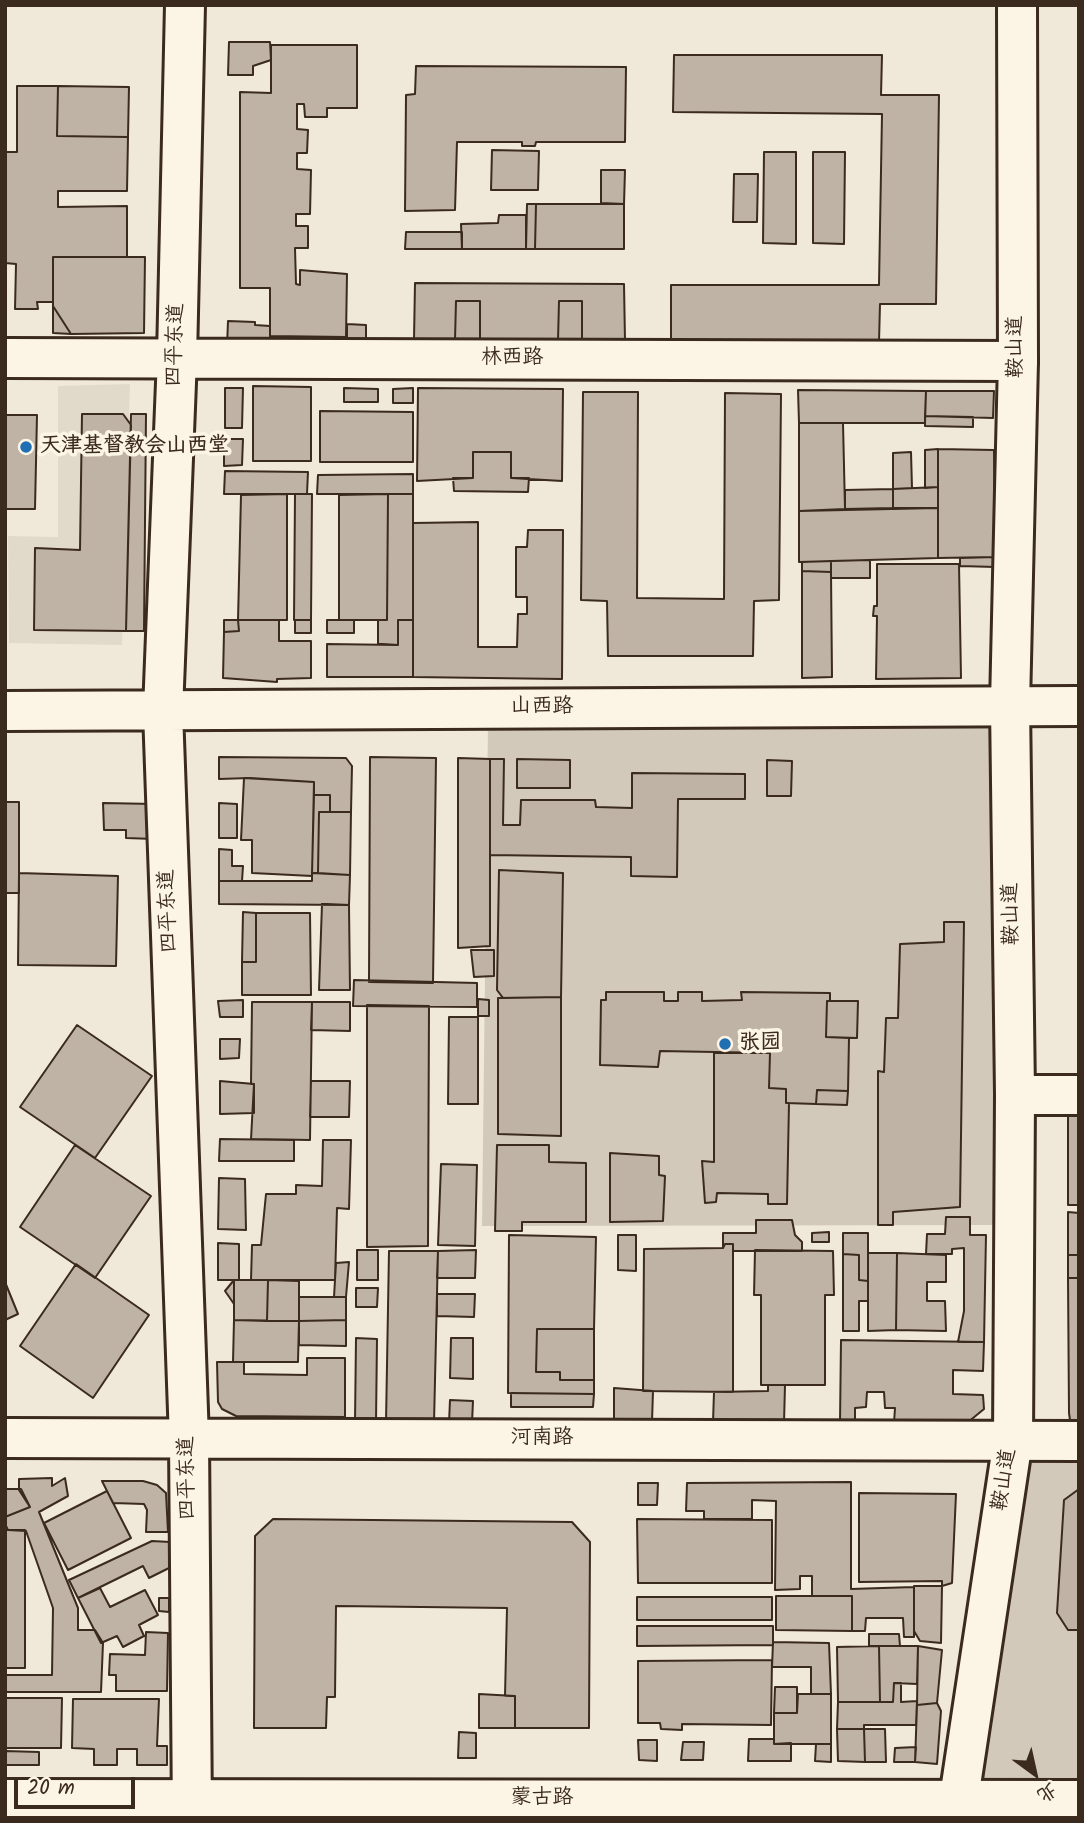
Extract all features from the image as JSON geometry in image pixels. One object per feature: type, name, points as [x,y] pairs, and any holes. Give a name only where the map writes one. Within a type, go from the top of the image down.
[{"type":"street","name":"四平东道","points":[[185,5],[177,357],[163,711],[189,1439],[192,1808]]},
{"type":"street","name":"鞍山道","points":[[956,1809],[1013,1440],[1015,1095],[1010,704],[1018,361],[1017,5]]},
{"type":"street","name":"林西路","points":[[5,358],[1018,361]]},
{"type":"street","name":"山西路","points":[[5,711],[1010,704],[1079,706]]},
{"type":"street","points":[[1015,1095],[1079,1095]]},
{"type":"street","name":"河南路","points":[[5,1438],[1079,1441]]},
{"type":"street","name":"蒙古路","points":[[5,1799],[192,1808],[956,1809],[1079,1800]]},
{"type":"shaded area","points":[[130,384],[122,645],[9,643],[8,536],[58,537],[58,386]]},
{"type":"shaded area","name":"张园","points":[[997,719],[995,1225],[482,1226],[488,722]]},
{"type":"shaded area","points":[[1007,1456],[1079,1458],[1079,1778],[970,1779]]},
{"type":"building","points":[[229,42],[270,42],[271,60],[253,66],[253,75],[228,75]]},
{"type":"building","points":[[271,45],[357,45],[357,108],[327,108],[327,117],[305,117],[304,104],[297,104],[297,129],[308,130],[307,153],[297,153],[297,169],[311,170],[310,214],[296,214],[296,226],[308,226],[308,248],[295,248],[296,284],[300,285],[300,270],[347,274],[346,337],[270,336],[270,288],[240,288],[240,92],[271,93]]},
{"type":"building","points":[[674,55],[882,55],[881,95],[939,95],[936,304],[880,304],[879,342],[671,341],[671,285],[879,285],[882,114],[673,112]]},
{"type":"building","points":[[416,66],[626,67],[625,142],[536,142],[535,146],[522,146],[522,142],[457,142],[455,210],[405,211],[406,95],[415,94]]},
{"type":"building","points":[[17,86],[58,86],[57,136],[128,137],[127,191],[58,191],[58,207],[127,206],[127,257],[53,257],[53,302],[37,302],[38,309],[15,309],[16,264],[5,263],[5,152],[17,152]]},
{"type":"building","points":[[58,86],[129,87],[128,137],[57,136]]},
{"type":"building","points":[[492,150],[539,151],[538,190],[491,190]]},
{"type":"building","points":[[764,152],[796,152],[796,244],[763,243]]},
{"type":"building","points":[[813,152],[845,152],[844,244],[813,243]]},
{"type":"building","points":[[601,170],[625,170],[624,204],[601,203]]},
{"type":"building","points":[[734,174],[758,174],[757,222],[733,222]]},
{"type":"building","points":[[527,204],[536,204],[535,249],[526,249]]},
{"type":"building","points":[[536,204],[624,204],[624,249],[535,249]]},
{"type":"building","points":[[499,215],[526,215],[526,249],[462,249],[461,224],[498,223]]},
{"type":"building","points":[[406,232],[462,232],[462,249],[405,249]]},
{"type":"building","points":[[53,257],[145,257],[144,333],[71,334],[53,306]]},
{"type":"building","points":[[415,283],[624,284],[625,341],[582,341],[582,301],[559,301],[558,341],[480,340],[480,301],[456,301],[455,340],[414,339]]},
{"type":"building","points":[[456,301],[480,301],[480,340],[455,340]]},
{"type":"building","points":[[559,301],[582,301],[582,341],[558,341]]},
{"type":"building","points":[[53,306],[71,334],[53,333]]},
{"type":"building","points":[[228,321],[255,322],[255,325],[270,326],[270,346],[227,347]]},
{"type":"building","points":[[347,324],[366,325],[366,344],[347,344]]},
{"type":"building","points":[[253,386],[311,387],[311,461],[253,461]]},
{"type":"building","points":[[225,388],[243,388],[242,428],[225,428]]},
{"type":"building","points":[[344,388],[378,389],[378,402],[344,402]]},
{"type":"building","points":[[413,388],[413,403],[393,403],[393,389]]},
{"type":"building","points":[[418,388],[563,389],[562,481],[511,478],[511,452],[473,452],[473,478],[417,481]]},
{"type":"building","points":[[798,390],[926,391],[925,423],[799,423]]},
{"type":"building","points":[[926,391],[994,391],[993,418],[925,416]]},
{"type":"building","points":[[583,392],[638,392],[637,598],[724,599],[725,393],[781,394],[779,600],[754,601],[753,656],[608,656],[607,601],[581,600]]},
{"type":"building","points":[[320,411],[413,412],[413,462],[320,462]]},
{"type":"building","points":[[82,414],[123,414],[131,425],[126,631],[34,630],[35,548],[80,550]]},
{"type":"building","points":[[131,414],[146,414],[144,631],[126,631]]},
{"type":"building","points":[[5,415],[37,415],[35,509],[5,509]]},
{"type":"building","points":[[925,416],[973,417],[973,427],[925,426]]},
{"type":"building","points":[[799,423],[843,423],[845,509],[799,511]]},
{"type":"building","points":[[224,439],[243,439],[242,465],[224,466]]},
{"type":"building","points":[[938,449],[938,487],[925,488],[925,450]]},
{"type":"building","points":[[938,449],[994,450],[995,557],[938,558]]},
{"type":"building","points":[[473,452],[511,452],[511,478],[529,478],[528,492],[454,491],[453,478],[473,478]]},
{"type":"building","points":[[911,452],[912,488],[893,489],[893,453]]},
{"type":"building","points":[[225,471],[308,472],[307,494],[224,494]]},
{"type":"building","points":[[413,474],[413,494],[317,494],[318,475]]},
{"type":"building","points":[[938,487],[938,508],[893,508],[893,489]]},
{"type":"building","points":[[893,489],[893,508],[845,509],[845,490]]},
{"type":"building","points":[[287,494],[287,620],[238,620],[241,495]]},
{"type":"building","points":[[295,494],[312,494],[311,620],[294,620]]},
{"type":"building","points":[[388,494],[413,494],[413,620],[398,620],[398,645],[378,644],[378,620],[387,620]]},
{"type":"building","points":[[388,494],[387,620],[339,620],[339,495]]},
{"type":"building","points":[[938,508],[938,558],[799,562],[799,511]]},
{"type":"building","points":[[478,522],[478,647],[517,647],[518,614],[527,614],[527,597],[516,597],[516,547],[527,547],[528,530],[563,530],[562,679],[413,677],[413,523]]},
{"type":"building","points":[[995,557],[995,567],[960,566],[960,558]]},
{"type":"building","points":[[870,560],[870,578],[831,578],[831,561]]},
{"type":"building","points":[[831,561],[831,572],[802,571],[802,562]]},
{"type":"building","points":[[877,564],[959,564],[961,678],[876,679],[877,616],[873,616],[874,606],[877,606]]},
{"type":"building","points":[[802,571],[831,572],[832,677],[802,678]]},
{"type":"building","points":[[224,620],[238,620],[239,631],[224,632]]},
{"type":"building","points":[[238,620],[279,620],[279,641],[311,641],[311,678],[277,679],[277,682],[223,678],[224,632],[239,631]]},
{"type":"building","points":[[295,620],[311,620],[311,633],[295,633]]},
{"type":"building","points":[[327,620],[354,620],[354,633],[327,633]]},
{"type":"building","points":[[398,620],[413,620],[413,677],[327,677],[327,644],[398,645]]},
{"type":"building","points":[[219,757],[346,758],[352,766],[351,812],[330,812],[330,795],[314,795],[314,782],[219,779]]},
{"type":"building","points":[[370,757],[436,758],[433,983],[369,982]]},
{"type":"building","points":[[458,758],[490,759],[490,946],[458,948]]},
{"type":"building","points":[[490,759],[504,759],[503,825],[520,825],[521,800],[595,800],[596,807],[632,808],[632,773],[745,774],[745,799],[678,799],[677,877],[631,876],[631,857],[490,855]]},
{"type":"building","points":[[517,759],[570,760],[570,788],[517,788]]},
{"type":"building","points":[[767,760],[792,761],[791,796],[767,796]]},
{"type":"building","points":[[244,778],[314,782],[312,876],[252,873],[252,840],[241,840]]},
{"type":"building","points":[[314,795],[330,795],[330,812],[319,812],[318,873],[312,873]]},
{"type":"building","points":[[5,802],[19,802],[19,893],[5,893]]},
{"type":"building","points":[[103,803],[155,804],[154,839],[126,838],[126,830],[104,830]]},
{"type":"building","points":[[219,803],[237,804],[237,838],[219,838]]},
{"type":"building","points":[[319,812],[351,812],[350,875],[318,873]]},
{"type":"building","points":[[219,849],[232,850],[232,866],[243,866],[242,881],[219,881]]},
{"type":"building","points":[[499,870],[563,873],[561,997],[503,998],[497,990]]},
{"type":"building","points":[[19,873],[118,876],[116,966],[18,965]]},
{"type":"building","points":[[312,873],[350,875],[349,905],[219,904],[219,881],[312,881]]},
{"type":"building","points":[[322,904],[349,905],[350,990],[319,990]]},
{"type":"building","points":[[243,912],[256,913],[256,962],[242,962]]},
{"type":"building","points":[[256,913],[310,913],[311,995],[242,995],[242,962],[256,962]]},
{"type":"building","points":[[944,922],[964,922],[960,1207],[893,1212],[893,1225],[878,1225],[878,1071],[884,1072],[886,1018],[898,1018],[900,944],[944,942]]},
{"type":"building","points":[[471,950],[494,950],[494,976],[474,977]]},
{"type":"building","points":[[354,980],[477,983],[477,1007],[353,1006]]},
{"type":"building","name":"张园","points":[[606,992],[664,992],[664,1001],[678,1001],[678,992],[702,992],[702,1001],[742,1000],[741,992],[830,993],[830,1001],[827,1001],[826,1037],[849,1038],[848,1091],[817,1090],[816,1104],[786,1103],[786,1089],[769,1088],[770,1053],[660,1051],[658,1067],[600,1065],[601,1000],[606,1000]]},
{"type":"building","points":[[561,997],[561,1136],[498,1134],[498,998]]},
{"type":"building","points":[[478,999],[489,1000],[489,1016],[478,1016]]},
{"type":"building","points":[[243,1000],[243,1017],[220,1017],[218,1001]]},
{"type":"building","points":[[827,1001],[858,1001],[857,1038],[826,1037]]},
{"type":"building","points":[[252,1002],[312,1002],[310,1140],[251,1139],[254,1084],[251,1084]]},
{"type":"building","points":[[312,1002],[350,1002],[350,1031],[311,1030]]},
{"type":"building","points":[[367,1005],[429,1006],[428,1246],[367,1247]]},
{"type":"building","points":[[449,1017],[478,1017],[478,1104],[448,1104]]},
{"type":"building","points":[[77,1025],[152,1076],[95,1158],[20,1107]]},
{"type":"building","points":[[220,1039],[240,1039],[239,1058],[220,1059]]},
{"type":"building","points":[[714,1052],[770,1053],[769,1088],[786,1089],[786,1103],[789,1103],[787,1204],[768,1204],[768,1194],[717,1193],[716,1202],[705,1203],[702,1161],[714,1162]]},
{"type":"building","points":[[220,1081],[254,1084],[254,1113],[220,1114]]},
{"type":"building","points":[[311,1081],[350,1081],[349,1117],[310,1117]]},
{"type":"building","points":[[817,1090],[848,1091],[847,1105],[816,1104]]},
{"type":"building","points":[[1068,1107],[1079,1107],[1079,1205],[1068,1205]]},
{"type":"building","points":[[220,1139],[294,1140],[294,1161],[219,1161]]},
{"type":"building","points":[[323,1140],[351,1140],[349,1209],[337,1208],[335,1280],[251,1280],[252,1245],[261,1245],[266,1194],[296,1194],[296,1185],[322,1186]]},
{"type":"building","points":[[75,1145],[151,1196],[95,1278],[20,1227]]},
{"type":"building","points":[[497,1145],[549,1145],[549,1162],[586,1163],[586,1222],[522,1222],[522,1231],[495,1231]]},
{"type":"building","points":[[610,1153],[659,1156],[659,1175],[665,1176],[663,1221],[610,1222]]},
{"type":"building","points":[[441,1164],[477,1165],[475,1246],[438,1245]]},
{"type":"building","points":[[219,1178],[245,1179],[246,1230],[218,1229]]},
{"type":"building","points":[[1068,1212],[1079,1213],[1079,1255],[1068,1255]]},
{"type":"building","points":[[946,1217],[970,1217],[970,1235],[986,1235],[984,1342],[958,1342],[964,1311],[964,1248],[952,1249],[952,1254],[926,1254],[927,1234],[945,1234]]},
{"type":"building","points":[[756,1220],[792,1220],[795,1235],[802,1242],[802,1251],[733,1251],[733,1244],[725,1244],[723,1248],[723,1233],[756,1233]]},
{"type":"building","points":[[829,1232],[829,1242],[812,1242],[812,1233]]},
{"type":"building","points":[[843,1233],[868,1233],[868,1281],[859,1280],[859,1255],[843,1254]]},
{"type":"building","points":[[509,1235],[596,1237],[594,1329],[537,1329],[536,1372],[560,1372],[560,1380],[594,1380],[594,1394],[508,1393]]},
{"type":"building","points":[[618,1235],[636,1235],[636,1271],[618,1270]]},
{"type":"building","points":[[218,1243],[239,1244],[239,1280],[218,1280]]},
{"type":"building","points":[[725,1244],[733,1244],[733,1392],[643,1391],[644,1249],[723,1248]]},
{"type":"building","points":[[357,1250],[378,1250],[378,1280],[357,1280]]},
{"type":"building","points":[[476,1250],[475,1278],[437,1278],[438,1251]]},
{"type":"building","points":[[755,1250],[833,1251],[834,1295],[825,1295],[825,1385],[761,1385],[761,1295],[754,1295]]},
{"type":"building","points":[[389,1251],[438,1251],[434,1423],[386,1422]]},
{"type":"building","points":[[868,1253],[897,1253],[896,1330],[868,1331]]},
{"type":"building","points":[[897,1253],[946,1255],[946,1282],[927,1282],[927,1301],[945,1301],[946,1331],[896,1330]]},
{"type":"building","points":[[843,1254],[859,1255],[859,1280],[868,1281],[868,1301],[859,1301],[859,1331],[843,1331]]},
{"type":"building","points":[[1068,1255],[1079,1255],[1079,1278],[1068,1278]]},
{"type":"building","points":[[349,1262],[346,1297],[334,1297],[336,1263]]},
{"type":"building","points":[[76,1264],[149,1315],[93,1398],[20,1346]]},
{"type":"building","points":[[1068,1278],[1079,1278],[1079,1424],[1070,1420],[1069,1413]]},
{"type":"building","points":[[234,1280],[268,1280],[267,1321],[234,1320]]},
{"type":"building","points":[[234,1280],[234,1304],[225,1291]]},
{"type":"building","points":[[268,1280],[299,1281],[299,1321],[267,1321]]},
{"type":"building","points":[[5,1282],[18,1314],[5,1320]]},
{"type":"building","points":[[356,1288],[378,1288],[377,1307],[356,1307]]},
{"type":"building","points":[[437,1294],[475,1294],[474,1317],[437,1316]]},
{"type":"building","points":[[299,1297],[346,1297],[346,1320],[299,1321]]},
{"type":"building","points":[[234,1320],[299,1321],[298,1362],[233,1362]]},
{"type":"building","points":[[346,1320],[346,1346],[299,1345],[299,1321]]},
{"type":"building","points":[[537,1329],[594,1329],[594,1380],[560,1380],[560,1372],[536,1372]]},
{"type":"building","points":[[356,1338],[377,1339],[376,1422],[355,1422]]},
{"type":"building","points":[[451,1338],[473,1338],[473,1379],[450,1378]]},
{"type":"building","points":[[841,1340],[984,1342],[983,1371],[953,1370],[953,1394],[983,1395],[984,1409],[967,1423],[894,1423],[895,1408],[885,1408],[884,1392],[867,1392],[866,1407],[855,1408],[855,1423],[840,1423]]},
{"type":"building","points":[[307,1358],[345,1358],[345,1417],[236,1416],[222,1409],[218,1402],[217,1362],[244,1362],[244,1374],[307,1375]]},
{"type":"building","points":[[768,1385],[785,1385],[784,1423],[713,1422],[714,1392],[768,1391]]},
{"type":"building","points":[[614,1388],[653,1391],[652,1422],[614,1422]]},
{"type":"building","points":[[511,1393],[594,1394],[593,1407],[511,1407]]},
{"type":"building","points":[[450,1400],[473,1401],[472,1423],[449,1423]]},
{"type":"building","points":[[52,1478],[52,1486],[65,1478],[68,1496],[39,1512],[78,1608],[78,1630],[95,1630],[103,1643],[101,1692],[5,1692],[5,1675],[52,1675],[53,1608],[26,1531],[8,1530],[5,1517],[30,1507],[19,1490],[19,1479]]},
{"type":"building","points":[[102,1481],[143,1481],[157,1485],[166,1493],[168,1532],[146,1532],[147,1510],[144,1504],[113,1503]]},
{"type":"building","points":[[851,1482],[851,1589],[914,1587],[914,1637],[904,1637],[903,1618],[866,1618],[865,1631],[852,1631],[852,1596],[812,1596],[812,1576],[800,1576],[800,1589],[775,1590],[776,1501],[752,1500],[752,1519],[704,1519],[704,1511],[686,1511],[687,1483]]},
{"type":"building","points":[[638,1483],[658,1483],[657,1505],[638,1505]]},
{"type":"building","points":[[5,1489],[21,1489],[30,1507],[5,1517]]},
{"type":"building","points":[[1079,1489],[1079,1630],[1068,1630],[1057,1613],[1064,1500]]},
{"type":"building","points":[[107,1491],[131,1538],[68,1570],[44,1523]]},
{"type":"building","points":[[859,1493],[956,1494],[952,1583],[942,1586],[942,1581],[859,1582]]},
{"type":"building","points":[[273,1519],[572,1522],[590,1542],[589,1728],[515,1728],[515,1696],[505,1696],[507,1608],[336,1606],[335,1697],[327,1697],[326,1728],[254,1728],[255,1536]]},
{"type":"building","points":[[637,1519],[772,1520],[772,1583],[638,1583]]},
{"type":"building","points":[[5,1530],[25,1530],[25,1668],[5,1668]]},
{"type":"building","points":[[152,1541],[170,1542],[169,1568],[149,1578],[143,1566],[78,1598],[69,1580]]},
{"type":"building","points":[[914,1586],[942,1586],[941,1643],[920,1641],[914,1631]]},
{"type":"building","points":[[100,1588],[110,1607],[145,1590],[158,1615],[139,1625],[144,1636],[123,1647],[117,1636],[101,1643],[78,1598]]},
{"type":"building","points":[[776,1596],[852,1596],[852,1631],[776,1630]]},
{"type":"building","points":[[637,1597],[772,1597],[772,1620],[637,1620]]},
{"type":"building","points":[[159,1598],[169,1598],[169,1612],[159,1611]]},
{"type":"building","points":[[637,1626],[773,1626],[773,1645],[637,1646]]},
{"type":"building","points":[[146,1632],[168,1633],[167,1691],[116,1691],[116,1675],[109,1675],[110,1654],[145,1655]]},
{"type":"building","points":[[869,1634],[899,1634],[900,1646],[869,1646]]},
{"type":"building","points":[[773,1642],[829,1643],[831,1694],[811,1694],[811,1667],[772,1667]]},
{"type":"building","points":[[879,1646],[880,1702],[838,1702],[837,1647]]},
{"type":"building","points":[[879,1646],[918,1646],[917,1684],[894,1683],[893,1702],[880,1702]]},
{"type":"building","points":[[918,1646],[942,1650],[937,1703],[917,1705]]},
{"type":"building","points":[[772,1660],[771,1725],[682,1724],[682,1730],[661,1729],[660,1723],[638,1723],[638,1661]]},
{"type":"building","points":[[894,1683],[901,1683],[901,1702],[917,1701],[916,1725],[864,1725],[864,1729],[837,1729],[838,1702],[893,1702]]},
{"type":"building","points":[[775,1687],[797,1687],[797,1713],[774,1713]]},
{"type":"building","points":[[479,1694],[515,1696],[515,1728],[479,1728]]},
{"type":"building","points":[[798,1694],[831,1694],[831,1744],[774,1744],[774,1713],[797,1713]]},
{"type":"building","points":[[5,1698],[62,1698],[61,1748],[5,1748]]},
{"type":"building","points":[[73,1699],[159,1699],[157,1746],[167,1746],[167,1765],[137,1765],[137,1749],[117,1749],[117,1765],[94,1765],[94,1749],[72,1748]]},
{"type":"building","points":[[937,1703],[941,1711],[937,1764],[915,1762],[917,1705]]},
{"type":"building","points":[[837,1729],[864,1729],[865,1762],[838,1761]]},
{"type":"building","points":[[864,1729],[885,1729],[886,1762],[865,1762]]},
{"type":"building","points":[[459,1732],[476,1733],[476,1758],[458,1758]]},
{"type":"building","points":[[749,1739],[774,1739],[774,1744],[791,1743],[791,1761],[748,1761]]},
{"type":"building","points":[[638,1740],[657,1740],[657,1761],[639,1760]]},
{"type":"building","points":[[683,1742],[704,1742],[703,1760],[681,1760]]},
{"type":"building","points":[[816,1744],[831,1744],[831,1762],[815,1761]]},
{"type":"building","points":[[916,1747],[915,1762],[894,1762],[895,1748]]},
{"type":"building","points":[[5,1751],[39,1752],[39,1765],[5,1765]]},
{"type":"place","name":"天津基督教会山西堂","points":[[26,447]]},
{"type":"place","name":"张园","points":[[725,1044]]}]
